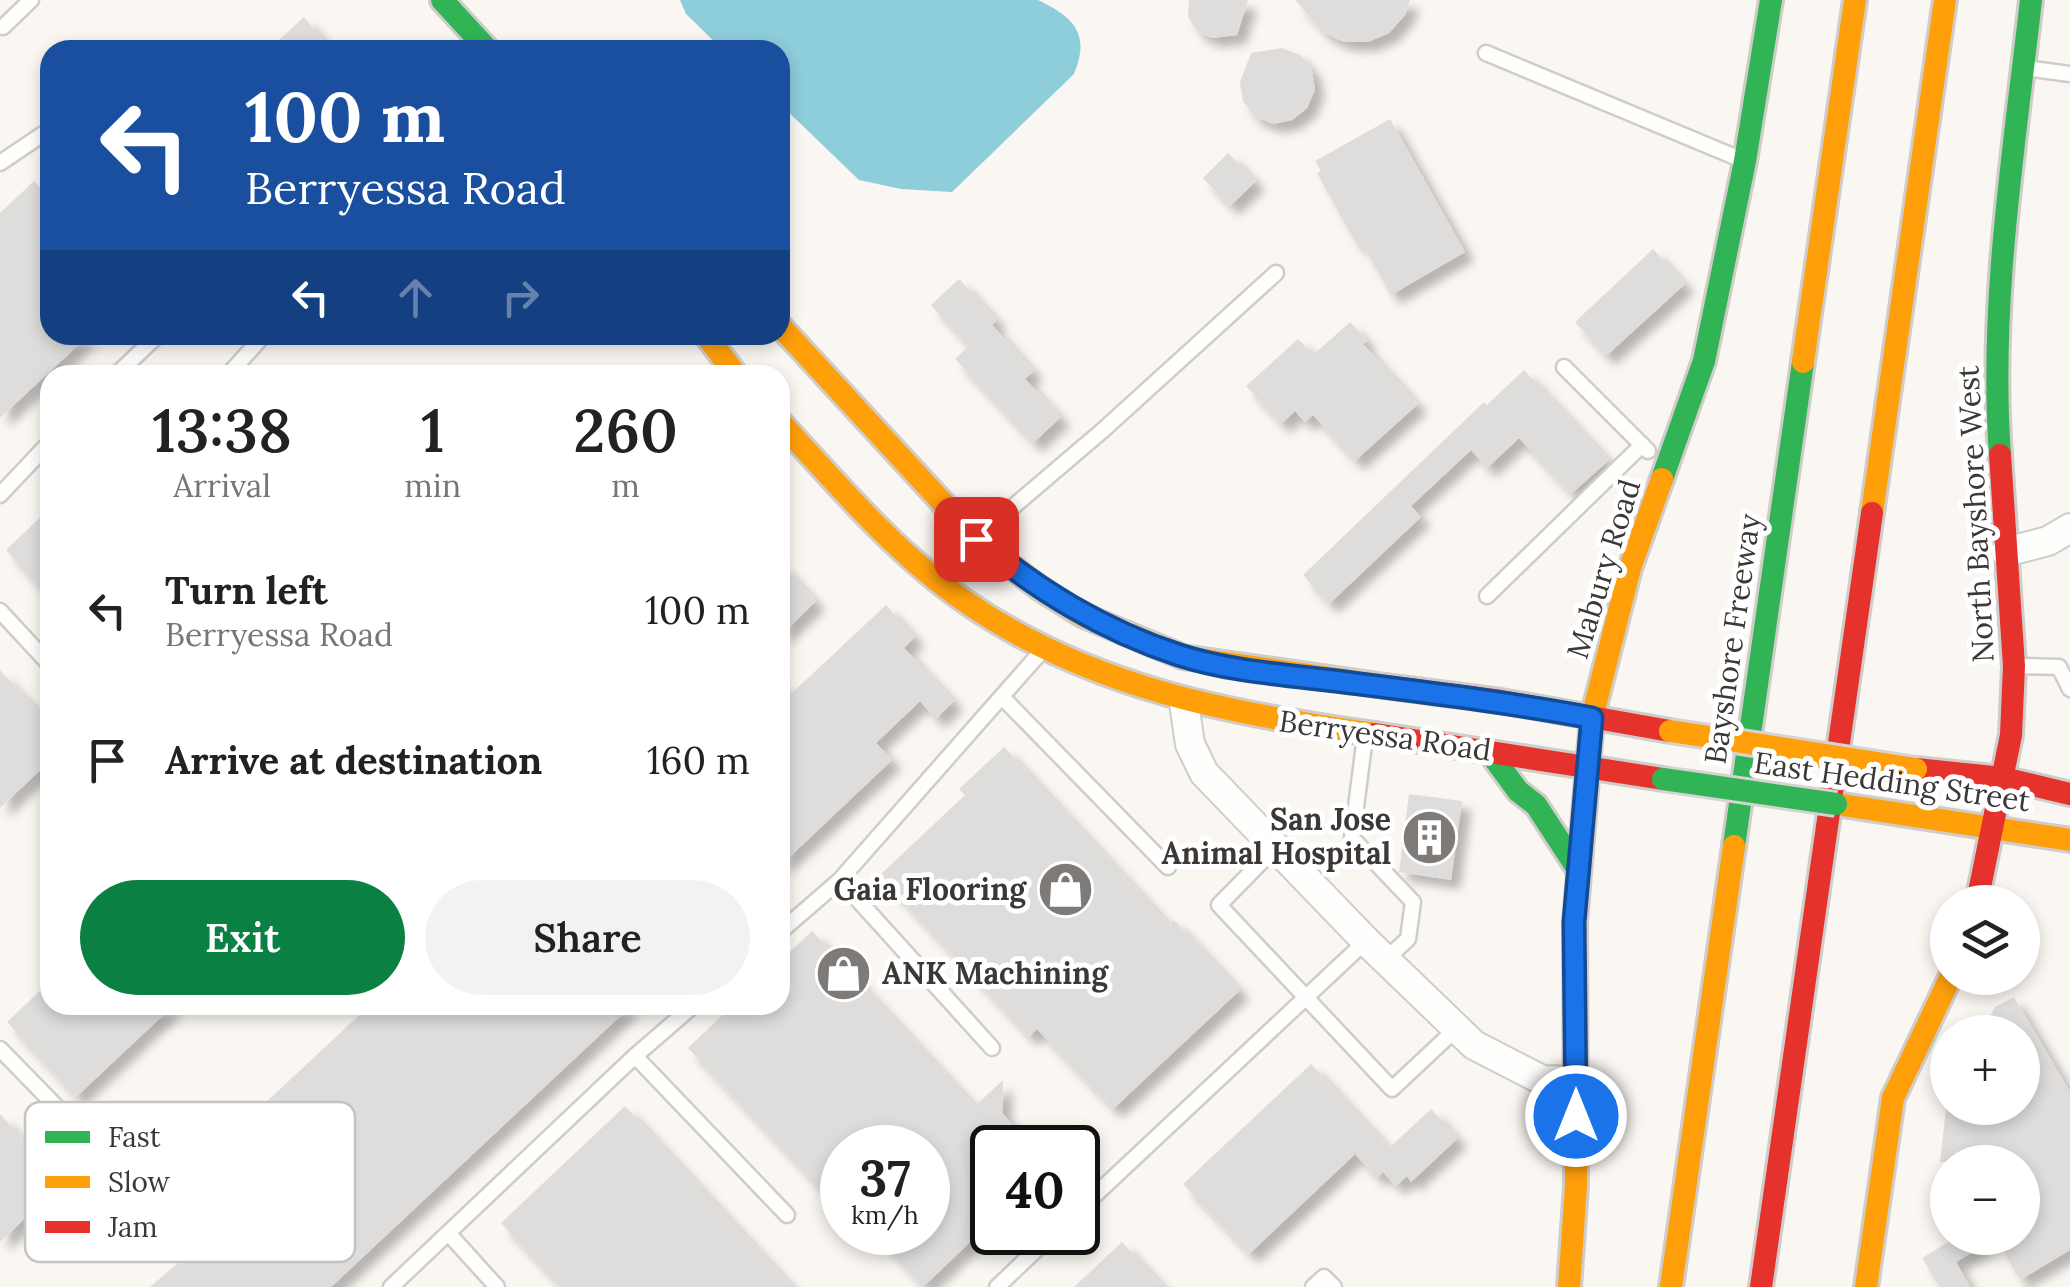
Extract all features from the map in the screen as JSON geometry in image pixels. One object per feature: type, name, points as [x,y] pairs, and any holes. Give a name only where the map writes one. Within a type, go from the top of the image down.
[{"type":"main road","points":[[442,0],[479,40]]},
{"type":"main road","name":"Mabury Road","points":[[1569,1287],[1576,1186],[1574,922],[1592,718],[1630,568],[1704,361],[1745,161],[1772,0]]},
{"type":"main road","name":"Bayshore Freeway","points":[[1670,1287],[1855,0]]},
{"type":"main road","points":[[1761,1287],[1946,0]]},
{"type":"main road","name":"North Bayshore West","points":[[1981,885],[2011,735],[2014,666],[1995,388],[2003,251],[2031,0]]},
{"type":"main road","name":"Berryessa Road","points":[[790,337],[976,539],[1082,616],[1183,657],[1592,718]]},
{"type":"main road","name":"Berryessa Road","points":[[790,435],[874,524],[969,604],[1044,648],[1128,686],[1184,703],[1268,719],[1586,766]]},
{"type":"main road","name":"East Hedding Street","points":[[1592,718],[1916,769],[2003,778],[2070,794]]},
{"type":"main road","points":[[1488,750],[1518,791],[1536,805],[1578,871]]},
{"type":"main road","name":"East Hedding Street","points":[[1586,766],[2070,840]]},
{"type":"main road","points":[[1866,1287],[1893,1098],[1942,995]]},
{"type":"street","points":[[2006,552],[2048,541],[2070,528]]},
{"type":"street","points":[[1184,703],[1190,744],[1204,773],[1474,1045],[1542,1080],[1576,1081]]},
{"type":"lane","points":[[3,27],[31,0]]},
{"type":"lane","points":[[1486,53],[1745,161]]},
{"type":"lane","points":[[2024,68],[2070,74]]},
{"type":"lane","points":[[0,163],[40,136]]},
{"type":"lane","points":[[976,539],[1276,273]]},
{"type":"lane","points":[[126,365],[148,345]]},
{"type":"lane","points":[[237,365],[255,345]]},
{"type":"lane","points":[[1564,367],[1666,470]]},
{"type":"lane","points":[[1487,596],[1642,445]]},
{"type":"lane","points":[[0,496],[40,453]]},
{"type":"lane","points":[[0,611],[40,654]]},
{"type":"lane","points":[[790,923],[840,880],[1044,648]]},
{"type":"lane","points":[[2014,666],[2059,667],[2070,689]]},
{"type":"lane","points":[[1003,698],[1168,867]]},
{"type":"lane","points":[[1100,1190],[1305,997],[1376,950],[1408,939],[1413,902],[1352,838],[1365,733]]},
{"type":"lane","points":[[1277,846],[1220,905],[1392,1089],[1457,1028]]},
{"type":"lane","points":[[840,880],[992,1048]]},
{"type":"lane","points":[[391,1287],[682,1015]]},
{"type":"lane","points":[[0,1049],[52,1102]]},
{"type":"lane","points":[[635,1056],[787,1215]]},
{"type":"lane","points":[[448,1234],[498,1287]]},
{"type":"lane","points":[[997,1287],[1031,1255]]},
{"type":"lane","points":[[1313,1287],[1324,1277],[1334,1287]]},
{"type":"water","points":[[680,0],[1038,0],[1061,13],[1076,28],[1079,60],[1074,74],[952,192],[901,189],[859,180],[790,114],[790,40],[713,40],[686,14]]},
{"type":"building","points":[[1189,0],[1248,0],[1237,35],[1212,38],[1197,31],[1188,17]]},
{"type":"building","points":[[1295,0],[1410,0],[1405,15],[1389,33],[1368,42],[1344,42],[1323,32]]},
{"type":"building","points":[[304,17],[324,40],[279,40]]},
{"type":"building","points":[[1282,48],[1300,55],[1312,71],[1315,90],[1307,108],[1292,120],[1273,124],[1254,116],[1243,101],[1240,82],[1251,53]]},
{"type":"building","points":[[1390,119],[1465,252],[1391,295],[1360,241],[1356,244],[1317,173],[1321,171],[1315,161]]},
{"type":"building","points":[[1228,153],[1256,181],[1230,206],[1203,178]]},
{"type":"building","points":[[34,181],[40,187],[40,345],[78,345],[57,365],[40,365],[40,381],[0,418],[0,213]]},
{"type":"building","points":[[1653,249],[1685,284],[1606,356],[1575,322]]},
{"type":"building","points":[[959,279],[997,320],[992,325],[1034,371],[1025,379],[1061,417],[1033,443],[955,359],[969,346],[931,305]]},
{"type":"building","points":[[1350,322],[1367,341],[1363,344],[1418,404],[1355,461],[1313,415],[1305,422],[1295,411],[1281,424],[1246,386],[1298,339],[1313,355]]},
{"type":"building","points":[[1524,370],[1609,460],[1571,494],[1519,438],[1487,468],[1471,450],[1411,506],[1421,517],[1329,604],[1303,575],[1484,402],[1487,405]]},
{"type":"building","points":[[40,518],[40,587],[6,550]]},
{"type":"building","points":[[790,573],[816,601],[790,626]]},
{"type":"building","points":[[886,605],[915,637],[904,648],[954,701],[936,719],[920,701],[876,743],[892,760],[790,857],[790,691]]},
{"type":"building","points":[[0,670],[40,713],[40,770],[0,808]]},
{"type":"building","points":[[1004,747],[1169,924],[1174,920],[1240,990],[1113,1109],[1037,1029],[1029,1037],[879,876],[965,795],[959,789]]},
{"type":"building","name":"San Jose Animal Hospital","points":[[1409,794],[1462,801],[1451,880],[1399,872]]},
{"type":"building","points":[[812,931],[975,1106],[1003,1080],[1003,1114],[1013,1125],[970,1125],[970,1242],[923,1287],[894,1255],[950,1255],[950,1125],[820,1125],[820,1189],[688,1048],[723,1015],[790,1015],[790,952]]},
{"type":"building","points":[[40,991],[40,1015],[163,1015],[76,1097],[7,1022]]},
{"type":"building","points":[[2014,997],[2025,1015],[1991,1015],[1995,1007]]},
{"type":"building","points":[[359,1015],[621,1015],[331,1287],[150,1287],[179,1262],[355,1262],[355,1102],[266,1102]]},
{"type":"building","points":[[2040,1041],[2070,1092],[2070,1250],[2020,1280],[2006,1255],[2040,1255],[2040,1145],[1942,1145],[1944,1125],[2040,1125]]},
{"type":"building","points":[[1311,1064],[1389,1148],[1431,1109],[1458,1138],[1411,1182],[1407,1176],[1396,1186],[1383,1172],[1377,1178],[1355,1154],[1249,1254],[1183,1184]]},
{"type":"building","points":[[625,1106],[793,1287],[561,1287],[501,1223]]},
{"type":"building","points":[[0,1114],[25,1141],[25,1218],[0,1242]]},
{"type":"building","points":[[1122,1242],[1164,1287],[1074,1287]]},
{"type":"building","points":[[1930,1253],[1968,1255],[1956,1262],[1970,1287],[1940,1287],[1922,1258]]},
{"type":"traffic: fast","points":[[442,0],[479,40]]},
{"type":"traffic: fast","points":[[1662,479],[1704,361],[1745,161],[1771,0]]},
{"type":"traffic: fast","points":[[2000,455],[2000,284],[2031,0]]},
{"type":"traffic: fast","points":[[1734,846],[1803,362]]},
{"type":"traffic: fast","points":[[1488,750],[1518,791],[1536,805],[1579,871]]},
{"type":"traffic: fast","points":[[1663,779],[1836,804]]},
{"type":"traffic: slow","points":[[1803,362],[1855,0]]},
{"type":"traffic: slow","points":[[1872,513],[1945,0]]},
{"type":"traffic: slow","points":[[790,337],[976,539],[1039,588],[1082,615],[1183,657],[1385,686]]},
{"type":"traffic: slow","points":[[714,345],[728,365]]},
{"type":"traffic: slow","points":[[790,433],[868,517],[940,583],[1013,631],[1061,656],[1111,676],[1214,706],[1375,734]]},
{"type":"traffic: slow","points":[[1569,1287],[1576,1186],[1575,922],[1592,718],[1630,568],[1662,479]]},
{"type":"traffic: slow","points":[[1670,731],[1916,769]]},
{"type":"traffic: slow","points":[[1836,804],[2070,840]]},
{"type":"traffic: slow","points":[[1671,1287],[1734,846]]},
{"type":"traffic: slow","points":[[1866,1287],[1893,1098],[1942,995]]},
{"type":"traffic: jam","points":[[1980,885],[2011,735],[2014,666],[2000,455]]},
{"type":"traffic: jam","points":[[1761,1287],[1872,513]]},
{"type":"traffic: jam","points":[[1385,686],[1501,701],[1670,731]]},
{"type":"traffic: jam","points":[[1375,734],[1663,779]]},
{"type":"traffic: jam","points":[[1916,769],[2003,778],[2070,794]]},
{"type":"place","name":"San Jose Animal Hospital","points":[[1430,837]]},
{"type":"place","name":"Gaia Flooring","points":[[1065,890]]},
{"type":"place","name":"ANK Machining","points":[[843,974]]},
{"type":"route","points":[[976,539],[1082,616],[1183,657],[1592,718],[1574,922],[1576,1116]]}]
